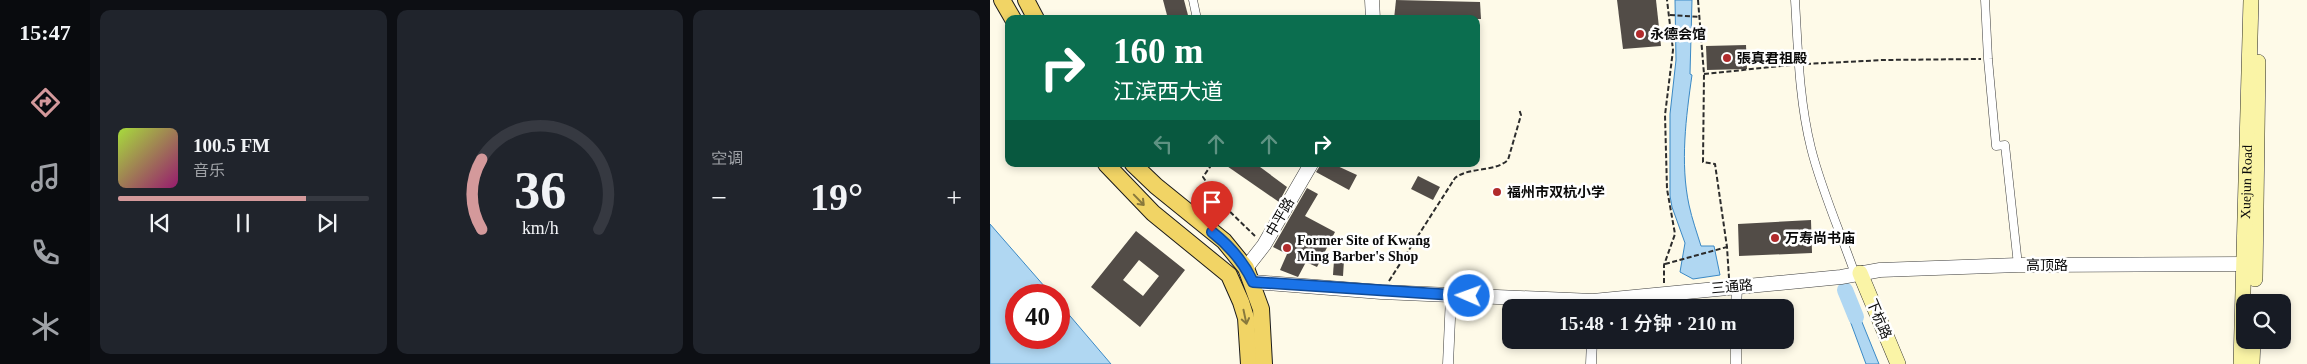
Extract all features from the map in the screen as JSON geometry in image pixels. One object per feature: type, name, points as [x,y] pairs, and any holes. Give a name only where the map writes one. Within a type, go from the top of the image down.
[{"type":"main road","points":[[1002,0],[1011,15]]},
{"type":"main road","points":[[1026,0],[1034,15]]},
{"type":"main road","name":"Xuejun Road","points":[[2241,364],[2251,0]]},
{"type":"main road","name":"Xuejun Road","points":[[2254,294],[2261,0]]},
{"type":"main road","points":[[1109,167],[1153,213],[1229,275],[1242,302],[1246,318],[1249,364]]},
{"type":"main road","points":[[1136,167],[1156,186],[1224,241],[1250,275],[1263,317],[1264,364]]},
{"type":"main road","name":"下杭路","points":[[1855,274],[1887,364]]},
{"type":"main road","name":"下杭路","points":[[1855,274],[1898,364]]},
{"type":"main road","points":[[2252,364],[2253,349]]},
{"type":"street","points":[[1193,0],[1196,15]]},
{"type":"street","points":[[1372,0],[1373,15]]},
{"type":"street","points":[[1795,0],[1805,121],[1812,150],[1855,274]]},
{"type":"street","points":[[1986,0],[1988,59],[1996,146],[2005,144],[2018,265]]},
{"type":"street","name":"中平路","points":[[1250,275],[1264,245],[1309,167]]},
{"type":"street","name":"高顶路","points":[[1855,274],[1880,270],[2018,265],[2245,264]]},
{"type":"street","name":"三通路","points":[[1637,299],[1855,274]]},
{"type":"street","name":"三通路","points":[[1250,275],[1381,292],[1504,299]]},
{"type":"street","points":[[1733,287],[1735,299]]},
{"type":"street","points":[[1448,364],[1451,296]]},
{"type":"street","points":[[1591,364],[1592,349]]},
{"type":"street","points":[[1736,349],[1736,364]]},
{"type":"path","points":[[1664,296],[1664,265],[1675,234],[1667,189],[1665,115],[1673,50],[1667,0]]},
{"type":"path","points":[[1698,0],[1704,74],[1703,162],[1715,164],[1733,287]]},
{"type":"path","points":[[1670,15],[1700,17]]},
{"type":"path","points":[[1704,74],[1799,64],[1883,60],[1988,59]]},
{"type":"path","points":[[1381,292],[1455,178],[1465,172],[1497,167],[1508,160],[1521,115],[1519,109]]},
{"type":"path","points":[[1210,167],[1203,178],[1220,202],[1264,245]]},
{"type":"path","points":[[1664,265],[1727,247]]},
{"type":"water","points":[[1675,0],[1692,0],[1690,74],[1692,75],[1684,156],[1686,189],[1701,246],[1714,246],[1720,275],[1693,279],[1680,272],[1685,243],[1670,196],[1670,114],[1676,60]]},
{"type":"water","points":[[990,224],[1042,284],[1005,284],[1005,349],[1070,349],[1070,316],[1111,364],[990,364]]},
{"type":"water","points":[[1851,295],[1879,364],[1866,364],[1842,299]]},
{"type":"building","points":[[1163,0],[1184,0],[1188,15],[1167,15]]},
{"type":"building","points":[[1396,0],[1480,2],[1481,19],[1480,15],[1394,15]]},
{"type":"building","name":"永德会馆","points":[[1617,0],[1656,0],[1661,46],[1623,49]]},
{"type":"building","name":"張真君祖殿","points":[[1746,45],[1747,69],[1707,70],[1706,46]]},
{"type":"building","points":[[1228,167],[1260,167],[1287,187],[1279,202]]},
{"type":"building","points":[[1319,167],[1340,167],[1357,175],[1349,190],[1316,172]]},
{"type":"building","points":[[1418,176],[1440,187],[1433,200],[1411,189]]},
{"type":"building","points":[[1307,188],[1318,194],[1305,216],[1335,232],[1317,267],[1306,262],[1298,277],[1280,270],[1287,254],[1273,247]]},
{"type":"building","name":"万寿尚书庙","points":[[1811,220],[1812,253],[1739,256],[1738,224]]},
{"type":"building","points":[[1136,231],[1185,270],[1140,327],[1091,287]],"holes":[[[1139,260],[1159,276],[1143,296],[1123,280]]]},
{"type":"building","points":[[1334,260],[1344,260],[1343,276],[1333,275]]},
{"type":"waterway","points":[[1845,290],[1856,317]]},
{"type":"place","name":"永德会馆","points":[[1640,34]]},
{"type":"place","name":"張真君祖殿","points":[[1727,58]]},
{"type":"place","name":"福州市双杭小学","points":[[1497,192]]},
{"type":"place","name":"万寿尚书庙","points":[[1775,238]]},
{"type":"place","name":"Former Site of Kwang Ming Barber's Shop","points":[[1287,248]]},
{"type":"route","points":[[1212,232],[1224,241],[1241,261],[1253,282],[1381,292],[1469,296]]}]
